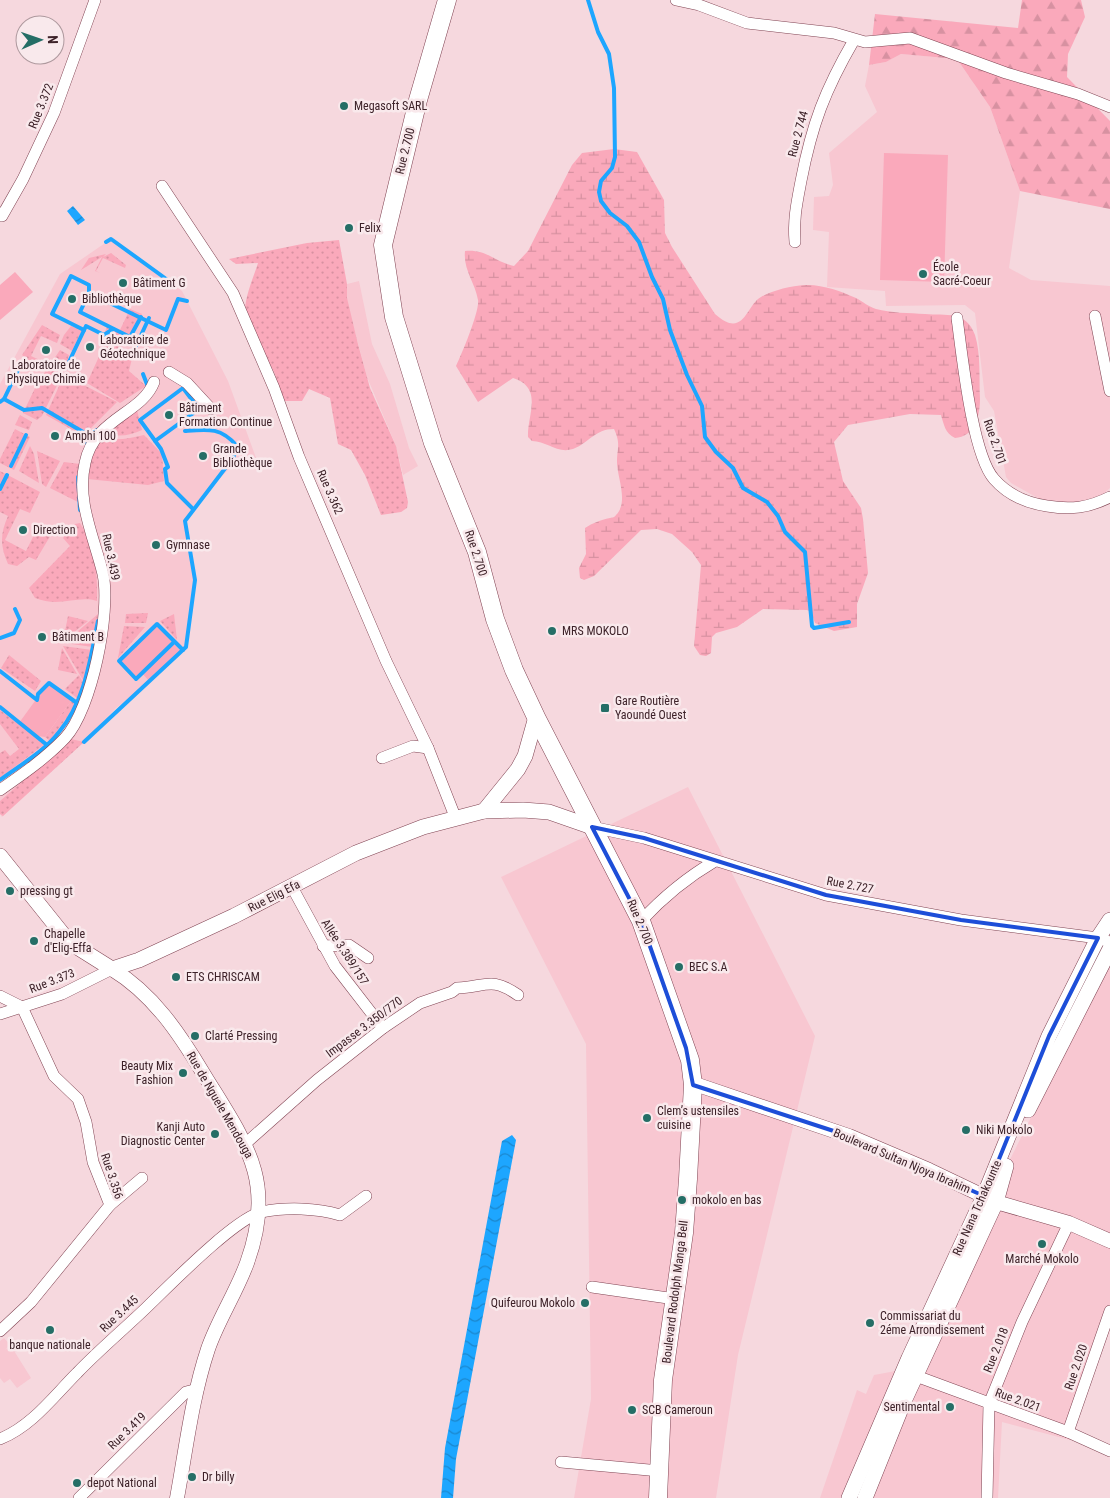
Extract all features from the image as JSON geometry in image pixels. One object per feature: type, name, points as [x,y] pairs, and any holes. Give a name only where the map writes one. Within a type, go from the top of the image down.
[{"type":"main road","name":"Rue 2.700","points":[[447,0],[418,100],[384,246],[394,317],[433,442],[477,552],[495,619],[504,644],[536,717],[641,921],[686,1048],[693,1085]]},
{"type":"main road","points":[[484,811],[518,769],[525,756],[536,717]]},
{"type":"main road","name":"Rue Elig Efa","points":[[112,969],[166,948],[368,848],[423,827],[484,811],[549,812],[592,827]]},
{"type":"main road","points":[[0,856],[69,942],[112,969]]},
{"type":"main road","name":"Rue Nana Tchakounte","points":[[865,1498],[899,1398],[916,1376],[990,1199],[1034,1084],[1049,1036],[1104,940],[1110,920]]},
{"type":"main road","name":"Rue Nana Tchakounte","points":[[1034,1084],[1110,949]]},
{"type":"main road","name":"Boulevard Rodolph Manga Bell","points":[[658,1498],[663,1380],[684,1233],[693,1085]]},
{"type":"main road","name":"Rue Nana Tchakounte","points":[[849,1498],[899,1398],[990,1199]]},
{"type":"street","name":"Rue 3.372","points":[[1,215],[23,179],[54,113],[95,0]]},
{"type":"street","points":[[676,0],[699,5],[747,23],[834,34],[854,40],[877,42],[900,37],[910,38],[1006,73],[1078,94],[1110,107]]},
{"type":"street","name":"Rue 2 744","points":[[795,242],[795,206],[807,145],[832,78],[854,40]]},
{"type":"street","name":"Rue 3.362","points":[[162,186],[233,293],[274,388],[299,457],[386,661],[428,748],[456,819]]},
{"type":"street","points":[[1095,316],[1110,391]]},
{"type":"street","name":"Rue 2.701","points":[[957,318],[971,414],[985,462],[993,478],[1011,494],[1032,504],[1069,510],[1092,506],[1110,497]]},
{"type":"street","points":[[169,372],[187,383],[211,409]]},
{"type":"street","name":"Rue 3.439","points":[[0,790],[31,769],[67,736],[86,700],[100,647],[105,610],[103,577],[83,502],[81,486],[85,461],[95,436],[150,393],[154,382]]},
{"type":"street","points":[[382,758],[413,746],[428,748]]},
{"type":"street","name":"Rue 2.727","points":[[592,827],[644,838],[826,895],[961,920],[1104,940]]},
{"type":"street","points":[[641,921],[661,899],[686,878],[715,861]]},
{"type":"street","name":"Allée 3.389/157","points":[[292,887],[323,946],[345,980],[383,1028]]},
{"type":"street","points":[[323,946],[349,946],[368,958]]},
{"type":"street","name":"Rue 3.373","points":[[0,1014],[62,994],[112,969]]},
{"type":"street","name":"Rue de Nguele Mendouga","points":[[112,969],[144,991],[190,1051],[245,1144],[254,1166],[260,1212],[247,1263],[208,1349],[176,1498]]},
{"type":"street","name":"Impasse 3.350/770","points":[[245,1144],[318,1080],[383,1028],[420,1003],[452,992],[457,988],[471,988],[490,982],[506,987],[518,995]]},
{"type":"street","points":[[0,996],[22,1007]]},
{"type":"street","name":"Rue 3.356","points":[[0,1331],[31,1302],[110,1205],[93,1162],[81,1105],[74,1094],[54,1076],[22,1007]]},
{"type":"street","name":"Boulevard Sultan Njoya Ibrahim","points":[[693,1085],[698,1084],[849,1136],[990,1199],[1070,1222],[1110,1241]]},
{"type":"street","points":[[110,1205],[142,1178]]},
{"type":"street","points":[[260,1212],[304,1209],[340,1214],[366,1196]]},
{"type":"street","name":"Rue 3.445","points":[[0,1439],[12,1434],[31,1421],[78,1371],[210,1248],[260,1212]]},
{"type":"street","name":"Rue 2.018","points":[[987,1498],[989,1404],[1022,1322],[1070,1222]]},
{"type":"street","points":[[592,1287],[675,1299]]},
{"type":"street","name":"Rue 2.020","points":[[1068,1432],[1110,1311]]},
{"type":"street","name":"Rue 2.021","points":[[916,1376],[1068,1432],[1110,1451]]},
{"type":"street","name":"Rue 3.419","points":[[79,1498],[186,1392],[198,1389]]},
{"type":"street","points":[[561,1462],[660,1470]]},
{"type":"highlighted area","points":[[592,827],[644,838],[826,895],[961,920],[1098,938],[1049,1036],[984,1196],[849,1136],[693,1085],[686,1048],[641,921]]},
{"type":"shaded area","name":"École Sacré-Coeur","points":[[901,54],[957,59],[990,107],[1020,191],[1009,268],[1031,280],[1110,286],[1110,488],[1090,506],[1043,501],[1011,483],[1006,477],[994,411],[985,397],[975,313],[965,305],[886,306],[885,291],[827,287],[829,232],[813,230],[814,197],[829,196],[833,185],[829,153],[877,112],[865,86],[869,65],[886,62]]},
{"type":"shaded area","points":[[111,239],[182,291],[228,381],[259,466],[229,469],[209,489],[185,521],[195,580],[186,647],[135,694],[116,708],[84,742],[2,817],[0,814],[0,384],[60,274]]},
{"type":"shaded area","points":[[359,281],[372,344],[390,384],[409,448],[418,466],[403,475],[396,446],[367,377],[346,298],[347,284]]},
{"type":"shaded area","name":"mokolo en bas","points":[[688,787],[815,1036],[738,1355],[716,1498],[574,1498],[591,1399],[586,1044],[501,877]]},
{"type":"shaded area","name":"Marché Mokolo","points":[[1110,958],[1110,1330],[1070,1440],[1002,1422],[998,1498],[820,1498],[857,1390],[866,1394],[874,1375],[901,1370],[994,1192]]},
{"type":"shaded area","points":[[4,1338],[10,1345],[5,1350],[11,1346],[31,1378],[17,1388],[10,1379],[4,1383],[0,1378],[0,1341]]},
{"type":"green space","points":[[1022,0],[1081,0],[1085,17],[1068,54],[1067,77],[1110,121],[1110,209],[1020,191],[990,107],[957,59],[901,54],[886,62],[869,65],[875,14],[1018,28]]},
{"type":"green space","points":[[614,149],[637,152],[664,200],[665,233],[672,247],[715,314],[725,321],[738,322],[756,301],[771,292],[794,286],[811,285],[844,293],[876,309],[900,313],[954,316],[966,321],[971,327],[978,350],[980,399],[979,413],[975,425],[967,434],[955,438],[949,434],[941,415],[910,414],[848,425],[834,442],[843,481],[861,508],[863,519],[868,573],[857,604],[857,627],[834,631],[815,623],[811,612],[807,610],[763,609],[737,627],[716,633],[712,637],[711,653],[706,656],[700,655],[694,646],[701,565],[692,552],[672,534],[657,529],[641,530],[594,576],[584,580],[580,578],[579,568],[586,554],[585,528],[597,522],[615,517],[622,503],[617,468],[618,442],[614,429],[602,431],[579,446],[567,450],[557,449],[532,441],[528,437],[532,403],[531,395],[523,383],[513,378],[478,402],[456,366],[470,332],[478,305],[467,270],[465,251],[479,252],[514,266],[528,251],[572,165],[582,153]]},
{"type":"green space","points":[[884,153],[948,155],[944,282],[880,280]]},
{"type":"green space","points":[[339,240],[347,284],[347,298],[370,388],[396,446],[408,502],[407,508],[401,512],[381,515],[365,475],[351,450],[338,444],[330,398],[309,389],[302,401],[285,401],[278,388],[275,374],[246,321],[247,295],[258,263],[236,264],[229,259],[307,243]]},
{"type":"green space","points":[[111,253],[126,265],[125,268],[103,258],[96,271],[100,273],[95,271],[102,257],[81,270],[89,258],[106,254],[103,257]]},
{"type":"green space","points":[[15,272],[33,292],[0,320],[0,285]]},
{"type":"green space","points":[[130,309],[142,314],[130,337],[121,344],[104,335],[107,326],[119,332]]},
{"type":"green space","points":[[42,325],[60,335],[57,343],[41,336],[31,356],[46,363],[41,369],[22,355]]},
{"type":"green space","points":[[71,326],[82,330],[72,351],[60,344]]},
{"type":"green space","points":[[106,341],[133,354],[129,371],[146,386],[120,403],[87,383]]},
{"type":"green space","points":[[60,350],[69,355],[65,369],[42,416],[37,420],[23,413],[38,382],[36,380],[39,374],[43,375]]},
{"type":"green space","points":[[64,375],[117,402],[83,436],[46,415]]},
{"type":"green space","points":[[137,410],[142,430],[124,435],[106,433]]},
{"type":"green space","points":[[20,415],[32,422],[29,430],[15,425]]},
{"type":"green space","points":[[15,429],[30,437],[14,470],[0,463],[0,459]]},
{"type":"green space","points":[[144,435],[162,454],[164,481],[148,485],[87,479],[89,463],[102,437],[117,439]]},
{"type":"green space","points":[[30,446],[34,454],[39,483],[19,471]]},
{"type":"green space","points":[[37,451],[60,461],[46,487],[42,484]]},
{"type":"green space","points":[[64,462],[80,464],[77,483],[78,502],[50,488]]},
{"type":"green space","points":[[0,471],[40,492],[30,513],[20,509],[5,540],[26,551],[40,523],[52,533],[36,560],[29,557],[17,566],[8,564],[2,546],[2,534],[8,516],[0,512]]},
{"type":"green space","points":[[80,523],[89,541],[95,561],[97,601],[83,599],[52,602],[35,598],[29,588],[70,546],[63,538],[75,524]]},
{"type":"green space","points":[[148,613],[146,623],[125,623],[126,614]]},
{"type":"green space","points":[[98,614],[93,647],[64,643]]},
{"type":"green space","points":[[174,614],[177,640],[160,621]]},
{"type":"green space","points":[[68,616],[88,621],[63,641]]},
{"type":"green space","points":[[157,624],[174,642],[143,673],[174,644],[181,651],[149,681],[142,673],[136,679],[119,661]]},
{"type":"green space","points":[[124,626],[145,627],[118,658]]},
{"type":"green space","points":[[63,646],[92,650],[84,682]]},
{"type":"green space","points":[[62,648],[77,674],[58,670]]},
{"type":"green space","points":[[9,655],[41,681],[35,691],[1,668]]},
{"type":"green space","points":[[79,675],[84,684],[77,698],[65,689]]},
{"type":"green space","points":[[48,683],[71,701],[45,737],[38,736],[19,723]]},
{"type":"green space","points":[[71,701],[77,703],[50,741],[45,737]]},
{"type":"green space","points":[[0,710],[45,744],[0,778],[0,753],[5,750],[10,756],[19,749],[0,724]]},
{"type":"green space","points":[[71,739],[84,742],[3,816],[0,814],[0,801]]},
{"type":"water","points":[[73,206],[85,220],[78,225],[67,211]]},
{"type":"water","points":[[512,1135],[516,1140],[456,1459],[453,1498],[441,1498],[445,1448],[502,1141]]},
{"type":"waterway","points":[[588,0],[598,32],[609,54],[614,88],[615,157],[612,168],[601,181],[599,192],[601,201],[610,213],[627,226],[639,242],[652,277],[663,299],[670,330],[687,375],[702,406],[705,437],[716,452],[733,468],[743,488],[767,502],[778,516],[785,532],[805,552],[812,626],[814,628],[849,622]]},
{"type":"waterway","points":[[106,242],[111,239],[169,281]]},
{"type":"waterway","points":[[84,330],[52,314],[71,276],[89,285],[89,293],[166,330],[178,299],[187,301]]},
{"type":"waterway","points":[[89,293],[80,312],[130,337],[141,317]]},
{"type":"waterway","points":[[136,346],[149,318]]},
{"type":"waterway","points":[[66,368],[86,326],[104,335],[113,329]]},
{"type":"waterway","points":[[0,402],[4,399],[18,370]]},
{"type":"waterway","points":[[143,374],[148,387]]},
{"type":"waterway","points":[[155,441],[199,409],[183,388],[140,420],[161,449],[168,467],[165,469],[167,483],[193,509]]},
{"type":"waterway","points":[[4,399],[24,410],[42,408],[90,436]]},
{"type":"waterway","points":[[87,444],[91,434],[97,430]]},
{"type":"waterway","points":[[84,742],[186,647],[195,580],[185,521],[233,458],[237,446],[220,432],[207,430],[185,431]]},
{"type":"waterway","points":[[11,466],[26,435]]},
{"type":"waterway","points":[[0,489],[7,475]]},
{"type":"waterway","points":[[78,477],[80,510]]},
{"type":"waterway","points":[[0,638],[14,633],[20,620],[15,609]]},
{"type":"waterway","points":[[0,780],[46,746],[68,720],[81,694],[98,621]]},
{"type":"waterway","points":[[174,642],[136,679],[119,661],[157,624],[183,650]]},
{"type":"waterway","points":[[0,671],[37,700],[38,694],[49,683],[77,703]]},
{"type":"waterway","points":[[0,707],[47,745]]},
{"type":"place","name":"Megasoft SARL","points":[[344,106]]},
{"type":"place","name":"Felix","points":[[349,228]]},
{"type":"place","name":"École Sacré-Coeur","points":[[923,274]]},
{"type":"place","name":"Bâtiment G","points":[[123,283]]},
{"type":"place","name":"Bibliothèque","points":[[72,299]]},
{"type":"place","name":"Laboratoire de Géotechnique","points":[[90,347]]},
{"type":"place","name":"Laboratoire de Physique Chimie","points":[[46,350]]},
{"type":"place","name":"Bâtiment Formation Continue","points":[[169,415]]},
{"type":"place","name":"Amphi 100","points":[[55,436]]},
{"type":"place","name":"Grande Bibliothèque","points":[[203,456]]},
{"type":"place","name":"Direction","points":[[23,530]]},
{"type":"place","name":"Gymnase","points":[[156,545]]},
{"type":"place","name":"MRS MOKOLO","points":[[552,631]]},
{"type":"place","name":"Bâtiment B","points":[[42,637]]},
{"type":"place","name":"Gare Routière Yaoundé Ouest","points":[[605,708]]},
{"type":"place","name":"pressing gt","points":[[10,891]]},
{"type":"place","name":"Chapelle d'Elig-Effa","points":[[34,941]]},
{"type":"place","name":"BEC S.A","points":[[679,967]]},
{"type":"place","name":"ETS CHRISCAM","points":[[176,977]]},
{"type":"place","name":"Clarté Pressing","points":[[195,1036]]},
{"type":"place","name":"Beauty Mix Fashion","points":[[183,1073]]},
{"type":"place","name":"Clem’s ustensiles cuisine","points":[[647,1118]]},
{"type":"place","name":"Niki Mokolo","points":[[966,1130]]},
{"type":"place","name":"Kanji Auto Diagnostic Center","points":[[215,1134]]},
{"type":"place","name":"mokolo en bas","points":[[682,1200]]},
{"type":"place","name":"Marché Mokolo","points":[[1042,1244]]},
{"type":"place","name":"Quifeurou Mokolo","points":[[585,1303]]},
{"type":"place","name":"Commissariat du 2éme Arrondissement","points":[[870,1323]]},
{"type":"place","name":"banque nationale","points":[[50,1330]]},
{"type":"place","name":"Sentimental","points":[[950,1407]]},
{"type":"place","name":"SCB Cameroun","points":[[632,1410]]},
{"type":"place","name":"Dr billy","points":[[192,1477]]},
{"type":"place","name":"depot National","points":[[77,1483]]}]
